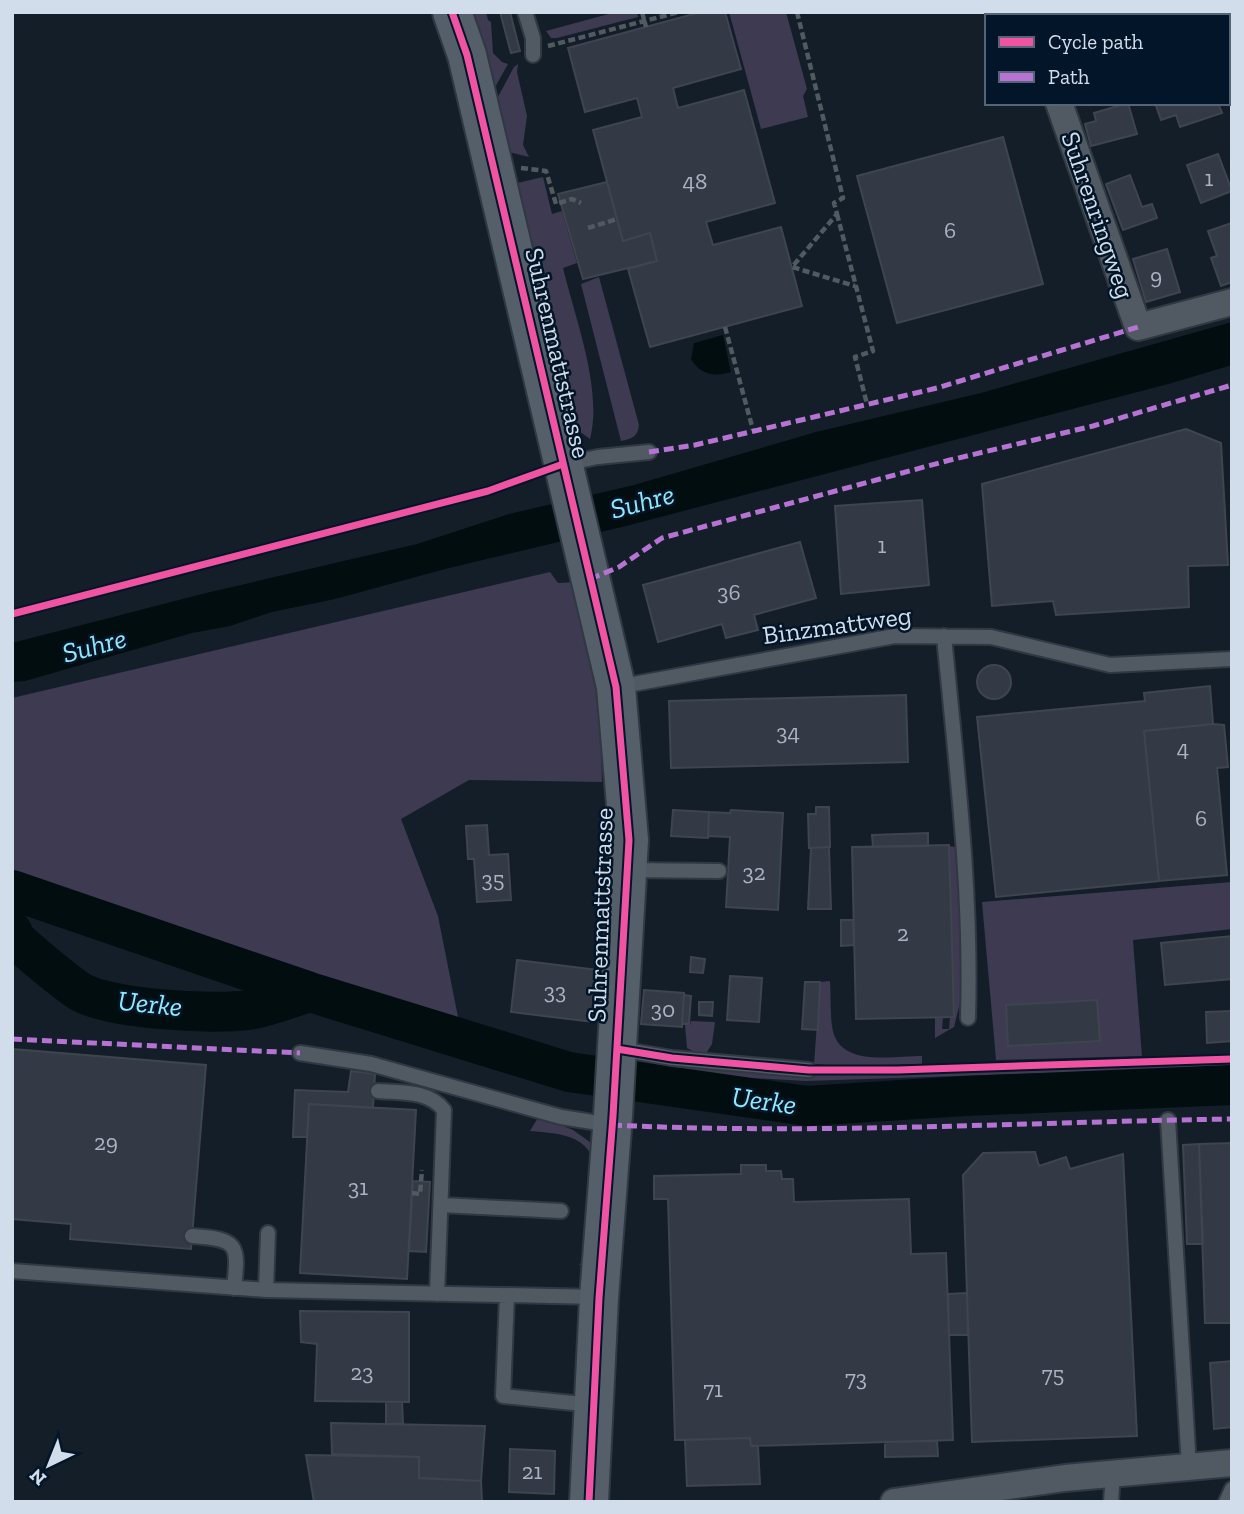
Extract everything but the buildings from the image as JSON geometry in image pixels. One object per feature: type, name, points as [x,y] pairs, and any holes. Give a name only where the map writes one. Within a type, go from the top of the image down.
[{"type":"street","name":"Suhrenmattstrasse","points":[[453,12],[470,67],[616,687],[629,840],[613,1120],[598,1298],[589,1502]]},
{"type":"street","name":"Suhrenringweg","points":[[1060,105],[1138,327],[1232,302]]},
{"type":"street","points":[[894,1502],[1065,1478],[1232,1463]]},
{"type":"lane","points":[[526,12],[533,38],[533,52]]},
{"type":"lane","points":[[565,473],[598,457],[649,452]]},
{"type":"lane","name":"Binzmattweg","points":[[616,687],[895,636],[991,637],[1110,665],[1232,659]]},
{"type":"lane","points":[[944,636],[966,863],[970,954],[968,1018]]},
{"type":"lane","points":[[627,870],[719,871]]},
{"type":"lane","points":[[300,1053],[371,1063],[561,1117],[613,1120]]},
{"type":"lane","points":[[616,1054],[809,1070]]},
{"type":"lane","points":[[378,1091],[417,1094],[438,1103],[444,1110],[437,1294]]},
{"type":"lane","points":[[1168,1120],[1189,1467]]},
{"type":"lane","points":[[440,1205],[561,1211]]},
{"type":"lane","points":[[266,1290],[268,1233]]},
{"type":"lane","points":[[192,1236],[222,1239],[231,1244],[238,1260],[234,1288]]},
{"type":"lane","points":[[12,1271],[266,1290],[598,1298]]},
{"type":"lane","points":[[507,1295],[503,1396],[593,1405]]},
{"type":"lane","points":[[1111,1502],[1113,1474]]},
{"type":"lane","points":[[1226,1502],[1232,1489]]},
{"type":"path","points":[[642,12],[645,24]]},
{"type":"path","points":[[533,52],[645,24],[679,12]]},
{"type":"path","points":[[797,12],[843,198],[834,203],[873,351],[855,357],[867,404]]},
{"type":"path","points":[[547,175],[556,204],[572,199],[581,203]]},
{"type":"path","points":[[837,214],[792,267],[855,286]]},
{"type":"path","points":[[588,228],[617,219]]},
{"type":"path","points":[[725,327],[753,430]]},
{"type":"shaded area","points":[[468,12],[486,12],[491,22],[493,53],[508,64],[494,89]]},
{"type":"shaded area","points":[[616,12],[637,12],[638,17],[557,38],[551,38],[546,31]]},
{"type":"shaded area","points":[[729,12],[786,12],[807,89],[803,96],[808,117],[761,129]]},
{"type":"shaded area","points":[[518,64],[517,72],[527,116],[523,145],[529,157],[505,151],[494,104]]},
{"type":"shaded area","points":[[543,177],[552,214],[562,211],[577,263],[563,268],[590,377],[593,420],[590,439],[572,426],[513,184]]},
{"type":"shaded area","points":[[599,277],[639,425],[633,437],[621,441],[581,284]]},
{"type":"shaded area","points":[[550,572],[558,583],[577,582],[599,679],[602,782],[469,780],[401,819],[438,916],[460,1027],[12,876],[12,698]]},
{"type":"shaded area","points":[[949,846],[955,847],[959,854],[963,984],[954,1027],[935,1038],[935,1017],[943,1017],[942,1029],[949,1029],[950,1017],[954,1016]]},
{"type":"shaded area","points":[[1232,882],[1232,929],[1133,940],[1142,1056],[996,1060],[982,902]]},
{"type":"shaded area","points":[[830,981],[832,1026],[836,1039],[844,1048],[868,1057],[922,1056],[922,1064],[814,1064],[820,982]]},
{"type":"shaded area","points":[[691,1021],[715,1022],[712,1044],[707,1052],[695,1052],[687,1048],[685,1025],[690,1025]]},
{"type":"shaded area","points":[[1232,1062],[1232,1067],[806,1081],[661,1073],[669,1066],[737,1072],[885,1074]]},
{"type":"shaded area","points":[[539,1116],[573,1130],[594,1145],[586,1259],[582,1265],[579,1265],[583,1261],[590,1153],[579,1141],[571,1138],[530,1131]]},
{"type":"water","name":"Suhre","points":[[1232,322],[1232,365],[1172,383],[626,526],[449,568],[335,599],[272,612],[230,626],[192,633],[25,681],[12,682],[12,643],[206,593],[417,544],[509,514],[634,485],[816,432],[981,393]]},
{"type":"water","points":[[723,335],[731,372],[714,374],[703,371],[691,359],[694,343]]},
{"type":"waterway","name":"Uerke","points":[[12,890],[310,992],[569,1072],[807,1106],[965,1096],[1232,1085]]},
{"type":"waterway","name":"Uerke","points":[[12,931],[16,940],[79,991],[112,1002],[187,1011],[232,1011],[263,1007],[310,992]]},
{"type":"marked path","points":[[649,452],[695,445],[937,388],[1138,327]]},
{"type":"marked path","points":[[590,579],[619,567],[662,538],[950,460],[1093,426],[1232,385]]},
{"type":"marked path","points":[[12,1039],[300,1053]]},
{"type":"marked path","points":[[612,1125],[767,1129],[1232,1119]]},
{"type":"cycle path","points":[[452,12],[467,55],[616,687],[629,840],[599,1298],[589,1502]]},
{"type":"cycle path","points":[[12,614],[488,491],[563,464]]},
{"type":"cycle path","points":[[617,1049],[672,1058],[809,1070],[898,1070],[1232,1059]]}]
